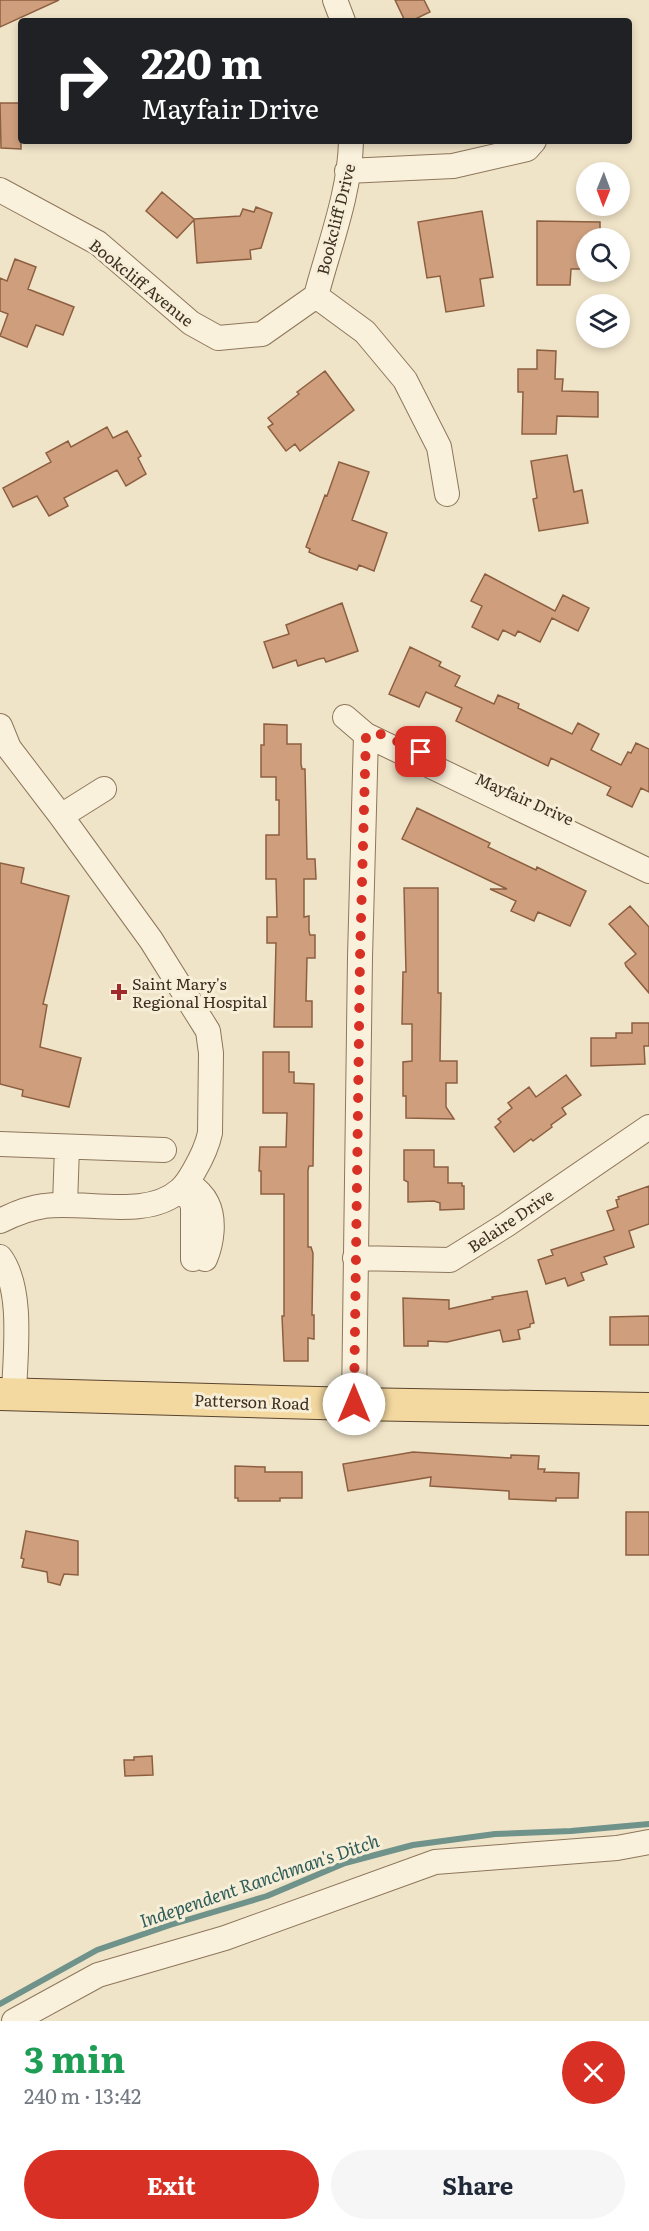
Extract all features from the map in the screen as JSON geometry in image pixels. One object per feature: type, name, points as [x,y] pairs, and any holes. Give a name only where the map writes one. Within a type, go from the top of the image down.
[{"type":"main road","name":"Patterson Road","points":[[7,1394],[354,1404],[649,1409]]},
{"type":"street","points":[[335,0],[342,18]]},
{"type":"street","name":"Bookcliff Drive","points":[[316,296],[347,171],[351,144]]},
{"type":"street","points":[[347,171],[453,166],[527,149],[531,144]]},
{"type":"street","name":"Bookcliff Avenue","points":[[0,190],[98,243],[191,323],[218,339],[262,334],[316,296]]},
{"type":"street","points":[[316,296],[365,332],[405,380],[439,447],[447,494]]},
{"type":"street","points":[[345,717],[366,735],[649,871]]},
{"type":"street","points":[[0,726],[9,748],[152,940],[208,1030],[211,1053],[210,1133],[204,1153],[183,1186],[165,1199],[145,1205],[45,1205],[0,1221]]},
{"type":"street","name":"Mayfair Drive","points":[[366,735],[380,734],[649,853]]},
{"type":"street","points":[[354,1404],[366,735]]},
{"type":"street","points":[[61,816],[104,789]]},
{"type":"street","name":"Belaire Drive","points":[[355,1258],[450,1260],[506,1225],[649,1127]]},
{"type":"street","points":[[0,1144],[164,1150]]},
{"type":"street","points":[[64,1205],[67,1147]]},
{"type":"street","points":[[183,1186],[193,1206],[199,1259]]},
{"type":"street","points":[[0,1257],[14,1290],[15,1322],[7,1394]]},
{"type":"street","points":[[14,2021],[98,1976],[225,1938],[435,1862],[616,1848],[649,1842]]},
{"type":"building","points":[[0,0],[59,0],[18,18],[0,27]]},
{"type":"building","points":[[395,0],[424,0],[430,12],[417,18],[404,18]]},
{"type":"building","points":[[0,103],[18,103],[18,144],[21,144],[21,149],[1,148]]},
{"type":"building","points":[[162,192],[194,219],[240,216],[243,209],[254,212],[256,207],[272,213],[261,248],[250,250],[251,259],[197,263],[194,220],[177,238],[146,211]]},
{"type":"building","points":[[482,211],[493,277],[480,279],[484,306],[446,312],[440,276],[427,278],[418,222]]},
{"type":"building","points":[[537,221],[600,222],[600,228],[576,228],[576,269],[571,269],[570,285],[537,285]]},
{"type":"building","points":[[15,259],[36,267],[28,289],[74,307],[63,335],[36,325],[27,347],[0,336],[8,314],[0,311],[0,278],[7,281]]},
{"type":"building","points":[[537,350],[556,351],[555,379],[563,379],[562,391],[598,392],[598,417],[557,416],[556,434],[522,434],[523,392],[518,392],[518,369],[537,369]]},
{"type":"building","points":[[325,371],[354,410],[300,451],[295,444],[286,451],[268,427],[273,424],[268,418]]},
{"type":"building","points":[[107,427],[113,438],[127,431],[141,456],[138,458],[146,474],[126,486],[117,470],[64,498],[68,506],[49,516],[37,496],[13,507],[3,488],[51,462],[46,453],[68,441],[71,447]]},
{"type":"building","points":[[567,455],[574,492],[582,490],[588,523],[539,531],[533,499],[537,498],[531,461]]},
{"type":"building","points":[[339,462],[369,472],[352,520],[387,533],[374,571],[359,565],[357,570],[320,557],[309,552],[310,549],[306,547]]},
{"type":"building","points":[[485,574],[555,611],[563,595],[589,608],[578,631],[552,618],[540,642],[518,631],[515,636],[503,630],[498,640],[472,627],[482,606],[471,601]]},
{"type":"building","points":[[342,603],[358,651],[326,662],[324,658],[298,666],[296,660],[273,668],[264,642],[289,634],[286,625]]},
{"type":"building","points":[[410,647],[441,662],[439,666],[460,676],[455,686],[494,704],[498,695],[519,704],[518,708],[572,734],[578,723],[599,734],[591,750],[621,765],[636,743],[649,749],[649,792],[641,788],[632,807],[607,795],[611,787],[551,758],[548,766],[456,721],[462,708],[426,692],[419,707],[389,694]]},
{"type":"building","points":[[264,724],[287,725],[287,744],[301,744],[301,764],[302,769],[305,769],[307,859],[315,859],[316,879],[304,879],[304,917],[309,916],[310,935],[315,935],[315,958],[307,958],[306,1001],[312,1001],[312,1027],[274,1027],[276,943],[267,943],[267,917],[277,917],[276,879],[266,879],[266,835],[279,835],[279,800],[276,800],[276,777],[261,777],[261,745],[264,745]]},
{"type":"building","points":[[417,808],[490,843],[488,847],[536,870],[537,867],[586,891],[570,926],[538,912],[534,921],[511,911],[516,901],[490,889],[507,889],[402,839]]},
{"type":"building","points":[[0,863],[24,868],[21,883],[69,896],[43,1004],[47,1005],[40,1047],[81,1058],[69,1107],[22,1096],[23,1090],[0,1084]]},
{"type":"building","points":[[404,888],[438,888],[440,1061],[457,1061],[457,1083],[446,1083],[446,1107],[454,1119],[406,1118],[406,1096],[403,1096],[403,1062],[412,1061],[412,1024],[402,1024],[403,972],[406,972]]},
{"type":"building","points":[[630,906],[649,927],[649,993],[625,963],[636,954],[609,924]]},
{"type":"building","points":[[632,1023],[649,1023],[649,1046],[644,1046],[645,1064],[591,1066],[591,1038],[616,1038],[616,1033],[632,1033]]},
{"type":"building","points":[[263,1052],[289,1052],[289,1072],[294,1072],[294,1083],[314,1084],[313,1166],[309,1166],[308,1170],[308,1247],[311,1247],[313,1253],[314,1339],[308,1338],[308,1361],[284,1361],[282,1316],[284,1316],[284,1194],[261,1194],[261,1171],[259,1171],[260,1147],[286,1147],[287,1113],[263,1113]]},
{"type":"building","points":[[566,1075],[581,1095],[562,1108],[566,1114],[551,1125],[552,1127],[514,1152],[495,1127],[501,1122],[498,1119],[512,1108],[508,1103],[529,1087],[536,1097]]},
{"type":"building","points":[[404,1150],[434,1150],[434,1167],[448,1167],[448,1183],[462,1183],[464,1186],[464,1209],[440,1210],[440,1203],[434,1201],[408,1202],[408,1182],[404,1180]]},
{"type":"building","points":[[649,1186],[649,1224],[629,1231],[634,1247],[604,1257],[607,1264],[581,1273],[584,1280],[568,1286],[565,1278],[546,1284],[538,1260],[553,1255],[551,1250],[614,1230],[607,1211],[618,1207],[616,1200],[619,1199],[618,1197]]},
{"type":"building","points":[[527,1291],[534,1323],[530,1324],[530,1327],[518,1330],[520,1339],[503,1342],[500,1330],[447,1342],[428,1341],[428,1346],[404,1346],[403,1298],[449,1300],[449,1309],[493,1299],[492,1297]]},
{"type":"building","points":[[649,1316],[649,1345],[610,1345],[610,1317]]},
{"type":"building","points":[[413,1452],[511,1458],[511,1455],[539,1456],[538,1469],[545,1469],[544,1472],[579,1473],[578,1498],[556,1498],[556,1501],[509,1499],[509,1491],[430,1486],[431,1477],[348,1491],[343,1464]]},
{"type":"building","points":[[235,1466],[265,1467],[265,1472],[302,1472],[302,1498],[280,1498],[280,1501],[238,1501],[238,1498],[235,1498]]},
{"type":"building","points":[[626,1512],[649,1512],[649,1555],[626,1555]]},
{"type":"building","points":[[26,1531],[78,1541],[78,1575],[64,1574],[60,1585],[48,1582],[47,1572],[22,1567],[24,1559],[21,1558]]},
{"type":"building","points":[[152,1756],[153,1775],[125,1776],[124,1760]]},
{"type":"waterway","name":"Independent Ranchman's Ditch","points":[[0,2004],[97,1950],[267,1896],[345,1863],[413,1845],[495,1834],[571,1831],[649,1824]]},
{"type":"place","name":"Saint Mary's Regional Hospital","points":[[119,992]]},
{"type":"route","points":[[354,1404],[360,957],[366,735],[380,734],[421,752]]}]
